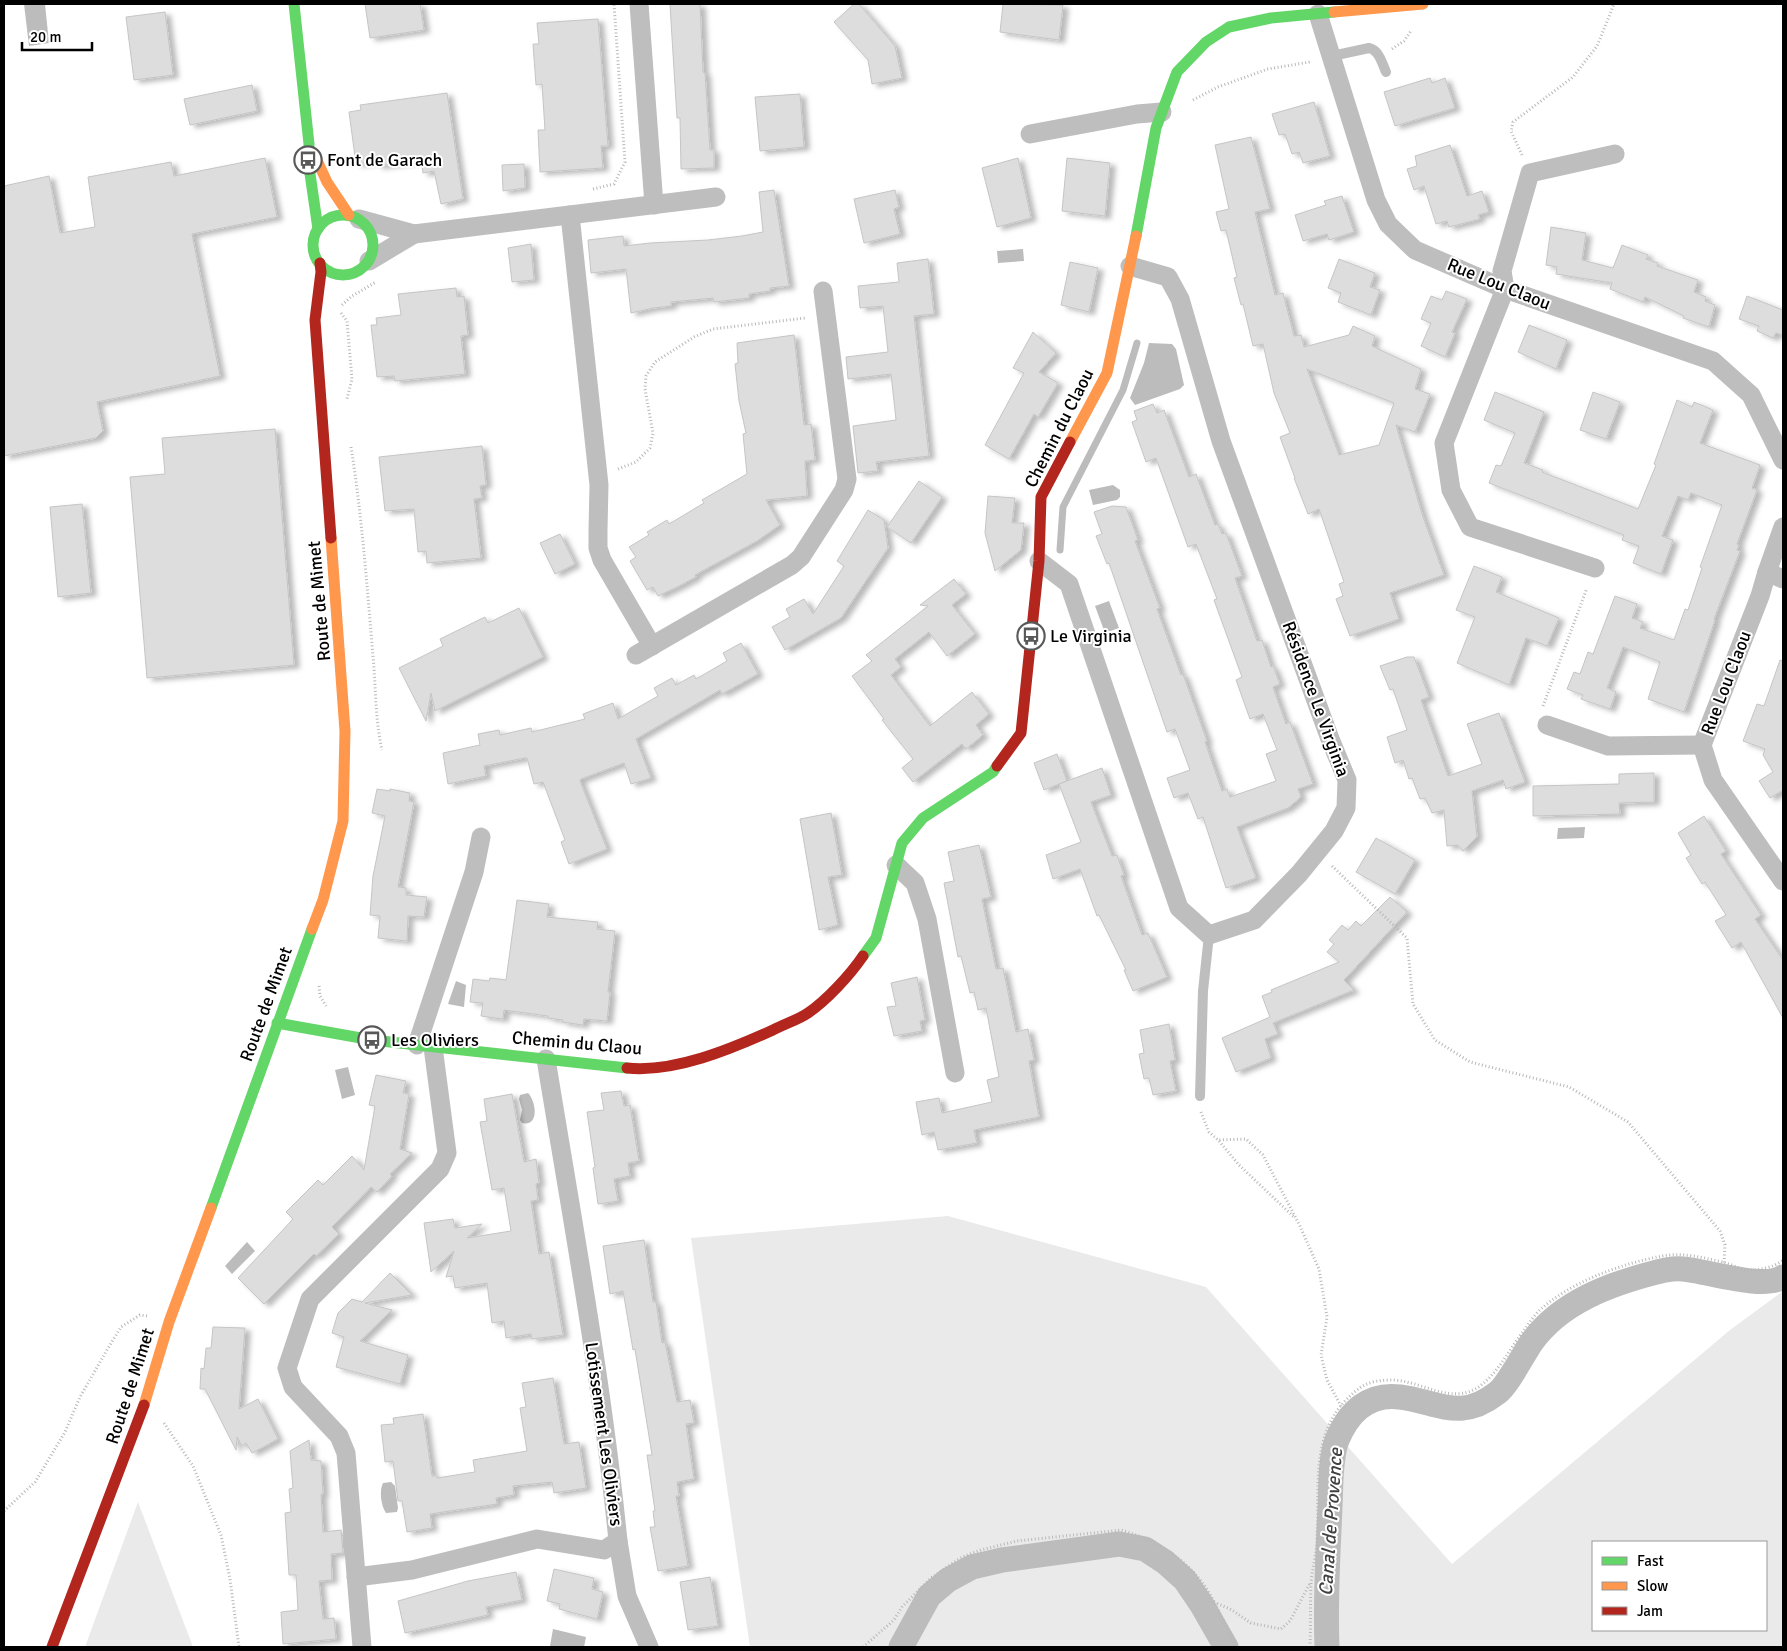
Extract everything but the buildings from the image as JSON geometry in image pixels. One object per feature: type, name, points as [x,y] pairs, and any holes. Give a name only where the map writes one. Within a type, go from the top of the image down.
[{"type":"street","points":[[294,4],[309,144],[308,160],[318,229]]},
{"type":"street","points":[[639,4],[654,205]]},
{"type":"street","name":"Chemin du Claou","points":[[277,1023],[372,1040],[635,1069],[672,1066],[726,1051],[807,1014],[852,974],[876,938],[902,843],[923,818],[992,772],[1020,733],[1039,561],[1041,497],[1107,373],[1130,266],[1156,128],[1176,72],[1206,42],[1256,13],[1271,18],[1423,4]]},
{"type":"street","name":"Rue Lou Claou","points":[[1318,14],[1376,200],[1388,224],[1415,250],[1505,290],[1713,362],[1751,395],[1783,460]]},
{"type":"street","points":[[1030,134],[1137,114],[1162,112]]},
{"type":"street","points":[[309,144],[327,182],[354,217],[366,225],[371,233],[373,242],[372,252],[368,261],[362,269],[344,275],[326,269],[315,255],[313,246],[314,238],[323,222],[340,215],[354,217],[414,234],[716,197]]},
{"type":"street","points":[[1595,568],[1470,527],[1451,490],[1444,443],[1505,290],[1502,271],[1530,173],[1616,154]]},
{"type":"street","points":[[570,215],[599,486],[598,548],[602,560],[652,646]]},
{"type":"street","points":[[368,261],[414,234]]},
{"type":"street","name":"Route de Mimet","points":[[52,1647],[147,1398],[169,1322],[323,900],[343,821],[344,712],[315,320],[321,272],[320,263]]},
{"type":"street","name":"Résidence Le Virginia","points":[[1130,266],[1168,277],[1180,299],[1222,441],[1330,739],[1347,780],[1346,808],[1334,831],[1299,874],[1254,920],[1209,935]]},
{"type":"street","points":[[342,290],[353,273]]},
{"type":"street","points":[[636,656],[792,565],[801,557],[844,490],[847,479],[823,291]]},
{"type":"street","name":"Route de Mimet","points":[[317,343],[327,320]]},
{"type":"street","name":"Rue Lou Claou","points":[[1783,527],[1775,576],[1760,596],[1702,745],[1713,780],[1783,881]]},
{"type":"street","points":[[1039,561],[1069,584],[1179,908],[1209,935]]},
{"type":"street","points":[[1547,725],[1608,746],[1702,745]]},
{"type":"street","points":[[362,1647],[346,1453],[339,1436],[293,1387],[287,1368],[310,1299],[440,1169],[447,1153],[425,1046],[482,837]]},
{"type":"street","points":[[896,865],[915,883],[927,919],[955,1073]]},
{"type":"street","name":"Lotissement Les Oliviers","points":[[356,1577],[412,1570],[537,1538],[604,1550],[618,1541],[614,1500],[580,1265],[546,1059]]},
{"type":"street","points":[[618,1541],[627,1596],[649,1647]]},
{"type":"lane","points":[[1332,56],[1369,48],[1374,49],[1379,55],[1386,72]]},
{"type":"lane","points":[[1200,1096],[1203,991],[1209,935]]},
{"type":"path","points":[[590,190],[614,184],[625,162],[614,4]]},
{"type":"path","points":[[1530,173],[1512,131],[1513,122],[1573,77],[1597,46],[1614,4]]},
{"type":"path","points":[[1379,55],[1404,41],[1411,30],[1412,23]]},
{"type":"path","points":[[1192,101],[1218,87],[1268,69],[1313,61]]},
{"type":"path","points":[[338,309],[347,321],[352,379],[347,397],[348,407]]},
{"type":"path","points":[[597,471],[622,469],[636,462],[650,448],[653,433],[645,389],[646,376],[655,362],[694,337],[713,329],[826,315]]},
{"type":"path","points":[[351,447],[356,477],[378,730],[382,750]]},
{"type":"path","points":[[1547,725],[1542,707],[1595,568]]},
{"type":"path","points":[[1317,852],[1407,938],[1413,1004],[1435,1040],[1470,1062],[1569,1087],[1628,1122],[1720,1232],[1725,1245],[1724,1263]]},
{"type":"path","points":[[1200,1096],[1200,1111],[1209,1132],[1239,1166],[1297,1220]]},
{"type":"path","points":[[1218,1140],[1246,1139],[1262,1155],[1297,1220],[1319,1270],[1327,1317],[1321,1355],[1327,1380],[1341,1406]]},
{"type":"path","points":[[1310,1647],[1311,1580],[1318,1536],[1319,1459],[1324,1436],[1332,1419],[1354,1392],[1370,1381],[1391,1380],[1411,1382],[1429,1390],[1450,1395],[1466,1393],[1480,1386],[1491,1376],[1540,1310],[1560,1294],[1628,1263],[1673,1254],[1724,1263],[1748,1270],[1767,1268],[1783,1260]]},
{"type":"path","points":[[4,1511],[35,1482],[65,1432],[85,1389],[121,1327]]},
{"type":"path","points":[[147,1398],[193,1466],[221,1535],[230,1579],[239,1647]]},
{"type":"path","points":[[863,1647],[894,1620],[907,1602],[931,1578],[962,1558],[981,1550],[1017,1541],[1121,1530],[1137,1534],[1157,1543],[1194,1573],[1213,1602],[1237,1647]]},
{"type":"path","points":[[1213,1602],[1232,1610],[1250,1623],[1281,1629],[1290,1621],[1311,1580]]},
{"type":"shaded area","points":[[24,4],[45,4],[49,43],[29,46]]},
{"type":"shaded area","points":[[1023,249],[1024,261],[998,263],[997,251]]},
{"type":"shaded area","points":[[1149,343],[1172,344],[1176,349],[1184,385],[1180,389],[1135,405],[1130,398],[1144,363]]},
{"type":"shaded area","points":[[1113,485],[1120,490],[1120,497],[1117,500],[1093,505],[1089,490]]},
{"type":"shaded area","points":[[1109,601],[1119,628],[1105,633],[1095,606]]},
{"type":"shaded area","points":[[1585,827],[1584,838],[1557,839],[1558,828]]},
{"type":"shaded area","points":[[456,981],[466,985],[464,1007],[448,1004]]},
{"type":"shaded area","points":[[348,1067],[355,1095],[342,1099],[335,1070]]},
{"type":"shaded area","points":[[528,1093],[533,1102],[534,1117],[528,1123],[522,1123],[520,1120],[522,1110],[519,1099],[520,1095]]},
{"type":"shaded area","points":[[948,1216],[1206,1287],[1452,1564],[1730,1330],[1783,1291],[1783,1647],[750,1647],[691,1238]]},
{"type":"shaded area","points":[[247,1242],[255,1251],[232,1274],[225,1266]]},
{"type":"shaded area","points":[[391,1482],[395,1486],[398,1508],[397,1512],[386,1513],[382,1503],[381,1490],[383,1483]]},
{"type":"shaded area","points":[[138,1502],[193,1647],[85,1647]]},
{"type":"shaded area","points":[[553,1629],[586,1637],[584,1647],[550,1646]]},
{"type":"waterway","points":[[1060,550],[1063,507],[1123,390],[1137,343]]},
{"type":"waterway","name":"Canal de Provence","points":[[1327,1647],[1327,1577],[1333,1455],[1342,1430],[1348,1420],[1361,1406],[1379,1398],[1389,1397],[1414,1399],[1449,1408],[1472,1407],[1484,1402],[1501,1389],[1531,1343],[1556,1316],[1587,1297],[1622,1282],[1673,1269],[1693,1270],[1749,1281],[1763,1282],[1783,1277]]},
{"type":"waterway","name":"Canal de Provence","points":[[901,1647],[929,1596],[948,1580],[972,1567],[1002,1560],[1119,1544],[1145,1549],[1165,1562],[1185,1580],[1226,1647]]},
{"type":"traffic: fast","points":[[294,4],[309,144],[308,160],[318,229]]},
{"type":"traffic: fast","points":[[1136,236],[1156,128],[1177,72],[1206,42],[1229,27],[1271,18],[1334,12]]},
{"type":"traffic: fast","points":[[343,215],[360,220],[368,228],[373,245],[368,262],[360,270],[343,275],[326,270],[318,262],[313,245],[318,228],[326,220],[343,215]]},
{"type":"traffic: fast","points":[[863,956],[876,938],[902,843],[923,818],[993,772],[997,766]]},
{"type":"traffic: fast","points":[[211,1208],[312,929]]},
{"type":"traffic: fast","points":[[277,1023],[372,1040],[627,1068]]},
{"type":"traffic: slow","points":[[1334,12],[1423,4]]},
{"type":"traffic: slow","points":[[315,156],[327,182],[349,215]]},
{"type":"traffic: slow","points":[[1070,442],[1107,373],[1136,236]]},
{"type":"traffic: slow","points":[[312,929],[323,900],[343,821],[345,731],[331,538]]},
{"type":"traffic: slow","points":[[144,1405],[169,1322],[211,1208]]},
{"type":"traffic: jam","points":[[320,263],[321,272],[315,320],[331,538]]},
{"type":"traffic: jam","points":[[997,766],[1021,733],[1039,561],[1041,497],[1070,442]]},
{"type":"traffic: jam","points":[[627,1068],[664,1067],[702,1058],[739,1045],[795,1020],[815,1008],[830,994],[852,971],[863,956]]},
{"type":"traffic: jam","points":[[52,1647],[144,1405]]},
{"type":"place","name":"Font de Garach","points":[[308,160]]},
{"type":"place","name":"Le Virginia","points":[[1031,636]]},
{"type":"place","name":"Les Oliviers","points":[[372,1040]]}]
